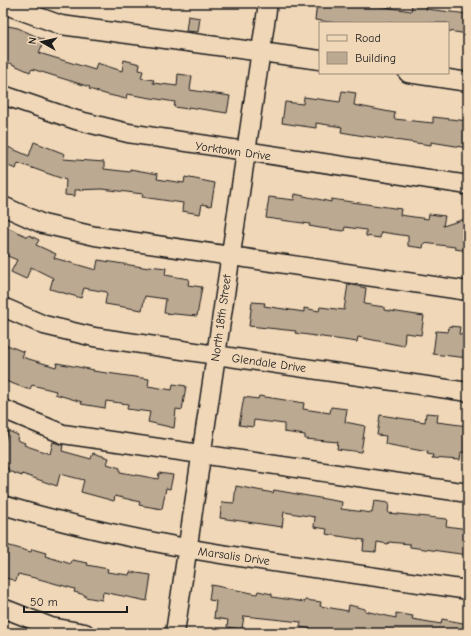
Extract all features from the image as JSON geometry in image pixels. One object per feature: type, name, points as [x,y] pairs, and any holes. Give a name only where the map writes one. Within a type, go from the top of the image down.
[{"type":"street","name":"North 18th Street","points":[[175,633],[268,3]]},
{"type":"street","points":[[3,4],[61,26],[261,51],[319,60]]},
{"type":"street","points":[[415,74],[468,82]]},
{"type":"street","name":"Yorktown Drive","points":[[3,95],[76,120],[128,133],[468,185]]},
{"type":"street","points":[[3,206],[43,224],[95,236],[468,291]]},
{"type":"street","name":"Glendale Drive","points":[[3,307],[44,325],[94,337],[468,392]]},
{"type":"street","points":[[3,409],[63,434],[202,453],[468,493]]},
{"type":"street","name":"Marsalis Drive","points":[[3,505],[105,533],[188,549],[468,590]]},
{"type":"street","points":[[3,608],[51,627],[85,633]]},
{"type":"building","points":[[317,3],[349,3],[364,5],[365,3],[380,3],[379,6],[411,11],[412,4],[427,6],[426,9],[468,14],[468,34],[449,31],[449,22],[330,22],[315,20]]},
{"type":"building","points":[[188,16],[200,18],[198,32],[186,31]]},
{"type":"building","points":[[3,25],[18,28],[44,40],[39,53],[95,70],[97,63],[122,71],[124,60],[140,64],[139,70],[143,71],[141,78],[154,80],[153,83],[177,86],[178,74],[192,76],[190,90],[230,96],[227,113],[188,107],[188,109],[174,107],[175,102],[127,94],[126,99],[89,89],[90,87],[32,69],[30,72],[3,60]]},
{"type":"building","points":[[342,91],[356,93],[354,105],[395,113],[394,119],[433,123],[433,117],[468,121],[468,148],[431,142],[431,145],[358,135],[341,132],[342,127],[316,123],[316,128],[282,123],[285,102],[303,104],[304,97],[340,102]]},
{"type":"building","points":[[34,142],[65,154],[63,159],[104,162],[104,169],[130,172],[130,169],[158,174],[157,179],[184,183],[185,177],[215,183],[211,206],[202,204],[200,214],[182,211],[183,203],[142,197],[143,194],[102,189],[75,190],[75,196],[65,195],[66,180],[18,163],[16,169],[3,164],[3,145],[29,156]]},
{"type":"building","points":[[295,194],[331,202],[331,199],[401,209],[400,215],[428,219],[429,214],[445,216],[443,226],[468,218],[468,251],[455,249],[455,247],[424,243],[423,248],[408,246],[408,236],[381,232],[380,238],[366,236],[366,230],[345,227],[344,231],[309,226],[310,224],[266,218],[269,197],[294,200]]},
{"type":"building","points":[[3,225],[28,237],[29,235],[39,240],[36,245],[56,254],[54,258],[96,270],[98,260],[149,268],[149,266],[166,268],[165,275],[189,279],[188,285],[202,287],[197,316],[164,313],[166,299],[145,296],[142,310],[105,304],[107,292],[84,288],[81,298],[50,289],[53,278],[31,267],[26,279],[11,272],[17,260],[3,254]]},
{"type":"building","points":[[348,284],[366,288],[364,304],[384,307],[384,310],[424,316],[421,335],[405,333],[404,346],[358,337],[357,342],[295,333],[296,331],[249,326],[252,302],[265,303],[264,306],[304,312],[304,308],[319,311],[320,307],[344,310]]},
{"type":"building","points":[[449,326],[460,327],[459,334],[468,335],[468,358],[433,354],[436,331],[448,332]]},
{"type":"building","points":[[7,345],[24,352],[22,357],[56,367],[57,363],[94,370],[93,371],[149,379],[148,386],[172,390],[173,384],[186,386],[182,410],[176,409],[174,428],[148,422],[150,412],[127,409],[128,404],[106,401],[105,408],[81,404],[82,402],[55,394],[56,391],[32,385],[30,389],[27,389],[3,380],[3,355]]},
{"type":"building","points":[[259,396],[304,403],[303,409],[330,413],[331,407],[347,409],[345,422],[365,426],[361,452],[337,449],[338,442],[305,439],[305,435],[284,432],[284,424],[254,420],[253,427],[239,425],[244,397],[258,399]]},
{"type":"building","points":[[426,413],[438,414],[437,422],[468,426],[468,453],[461,452],[460,460],[432,458],[433,455],[427,454],[428,452],[385,444],[386,436],[377,435],[380,415],[425,422]]},
{"type":"building","points":[[8,431],[18,435],[17,440],[25,443],[24,445],[50,454],[53,442],[63,445],[62,451],[91,459],[93,453],[109,458],[107,464],[120,468],[120,472],[158,479],[159,473],[173,475],[170,489],[166,488],[162,509],[139,505],[140,502],[115,496],[114,501],[81,492],[84,480],[60,474],[57,486],[22,474],[22,476],[8,471],[9,469],[3,467],[3,447]]},
{"type":"building","points":[[236,486],[273,493],[274,490],[342,502],[341,509],[372,513],[374,501],[389,503],[388,513],[447,519],[446,526],[468,529],[468,555],[410,547],[410,544],[389,542],[388,544],[377,542],[376,552],[363,551],[364,540],[326,534],[327,529],[314,527],[315,517],[284,512],[282,527],[220,518],[222,502],[234,503]]},
{"type":"building","points":[[3,544],[31,552],[32,549],[46,553],[45,556],[71,564],[72,560],[88,563],[87,565],[108,569],[107,572],[129,575],[130,572],[151,575],[147,601],[103,592],[102,600],[85,597],[85,595],[74,592],[75,589],[18,574],[16,581],[3,577]]},
{"type":"building","points":[[211,585],[257,594],[258,591],[272,594],[272,597],[305,602],[305,600],[321,602],[320,606],[348,611],[349,605],[365,609],[365,611],[396,618],[396,613],[413,616],[412,619],[441,624],[442,619],[468,624],[468,633],[312,633],[311,629],[300,627],[301,622],[244,616],[242,629],[227,627],[228,620],[214,618],[216,601],[209,600]]}]
